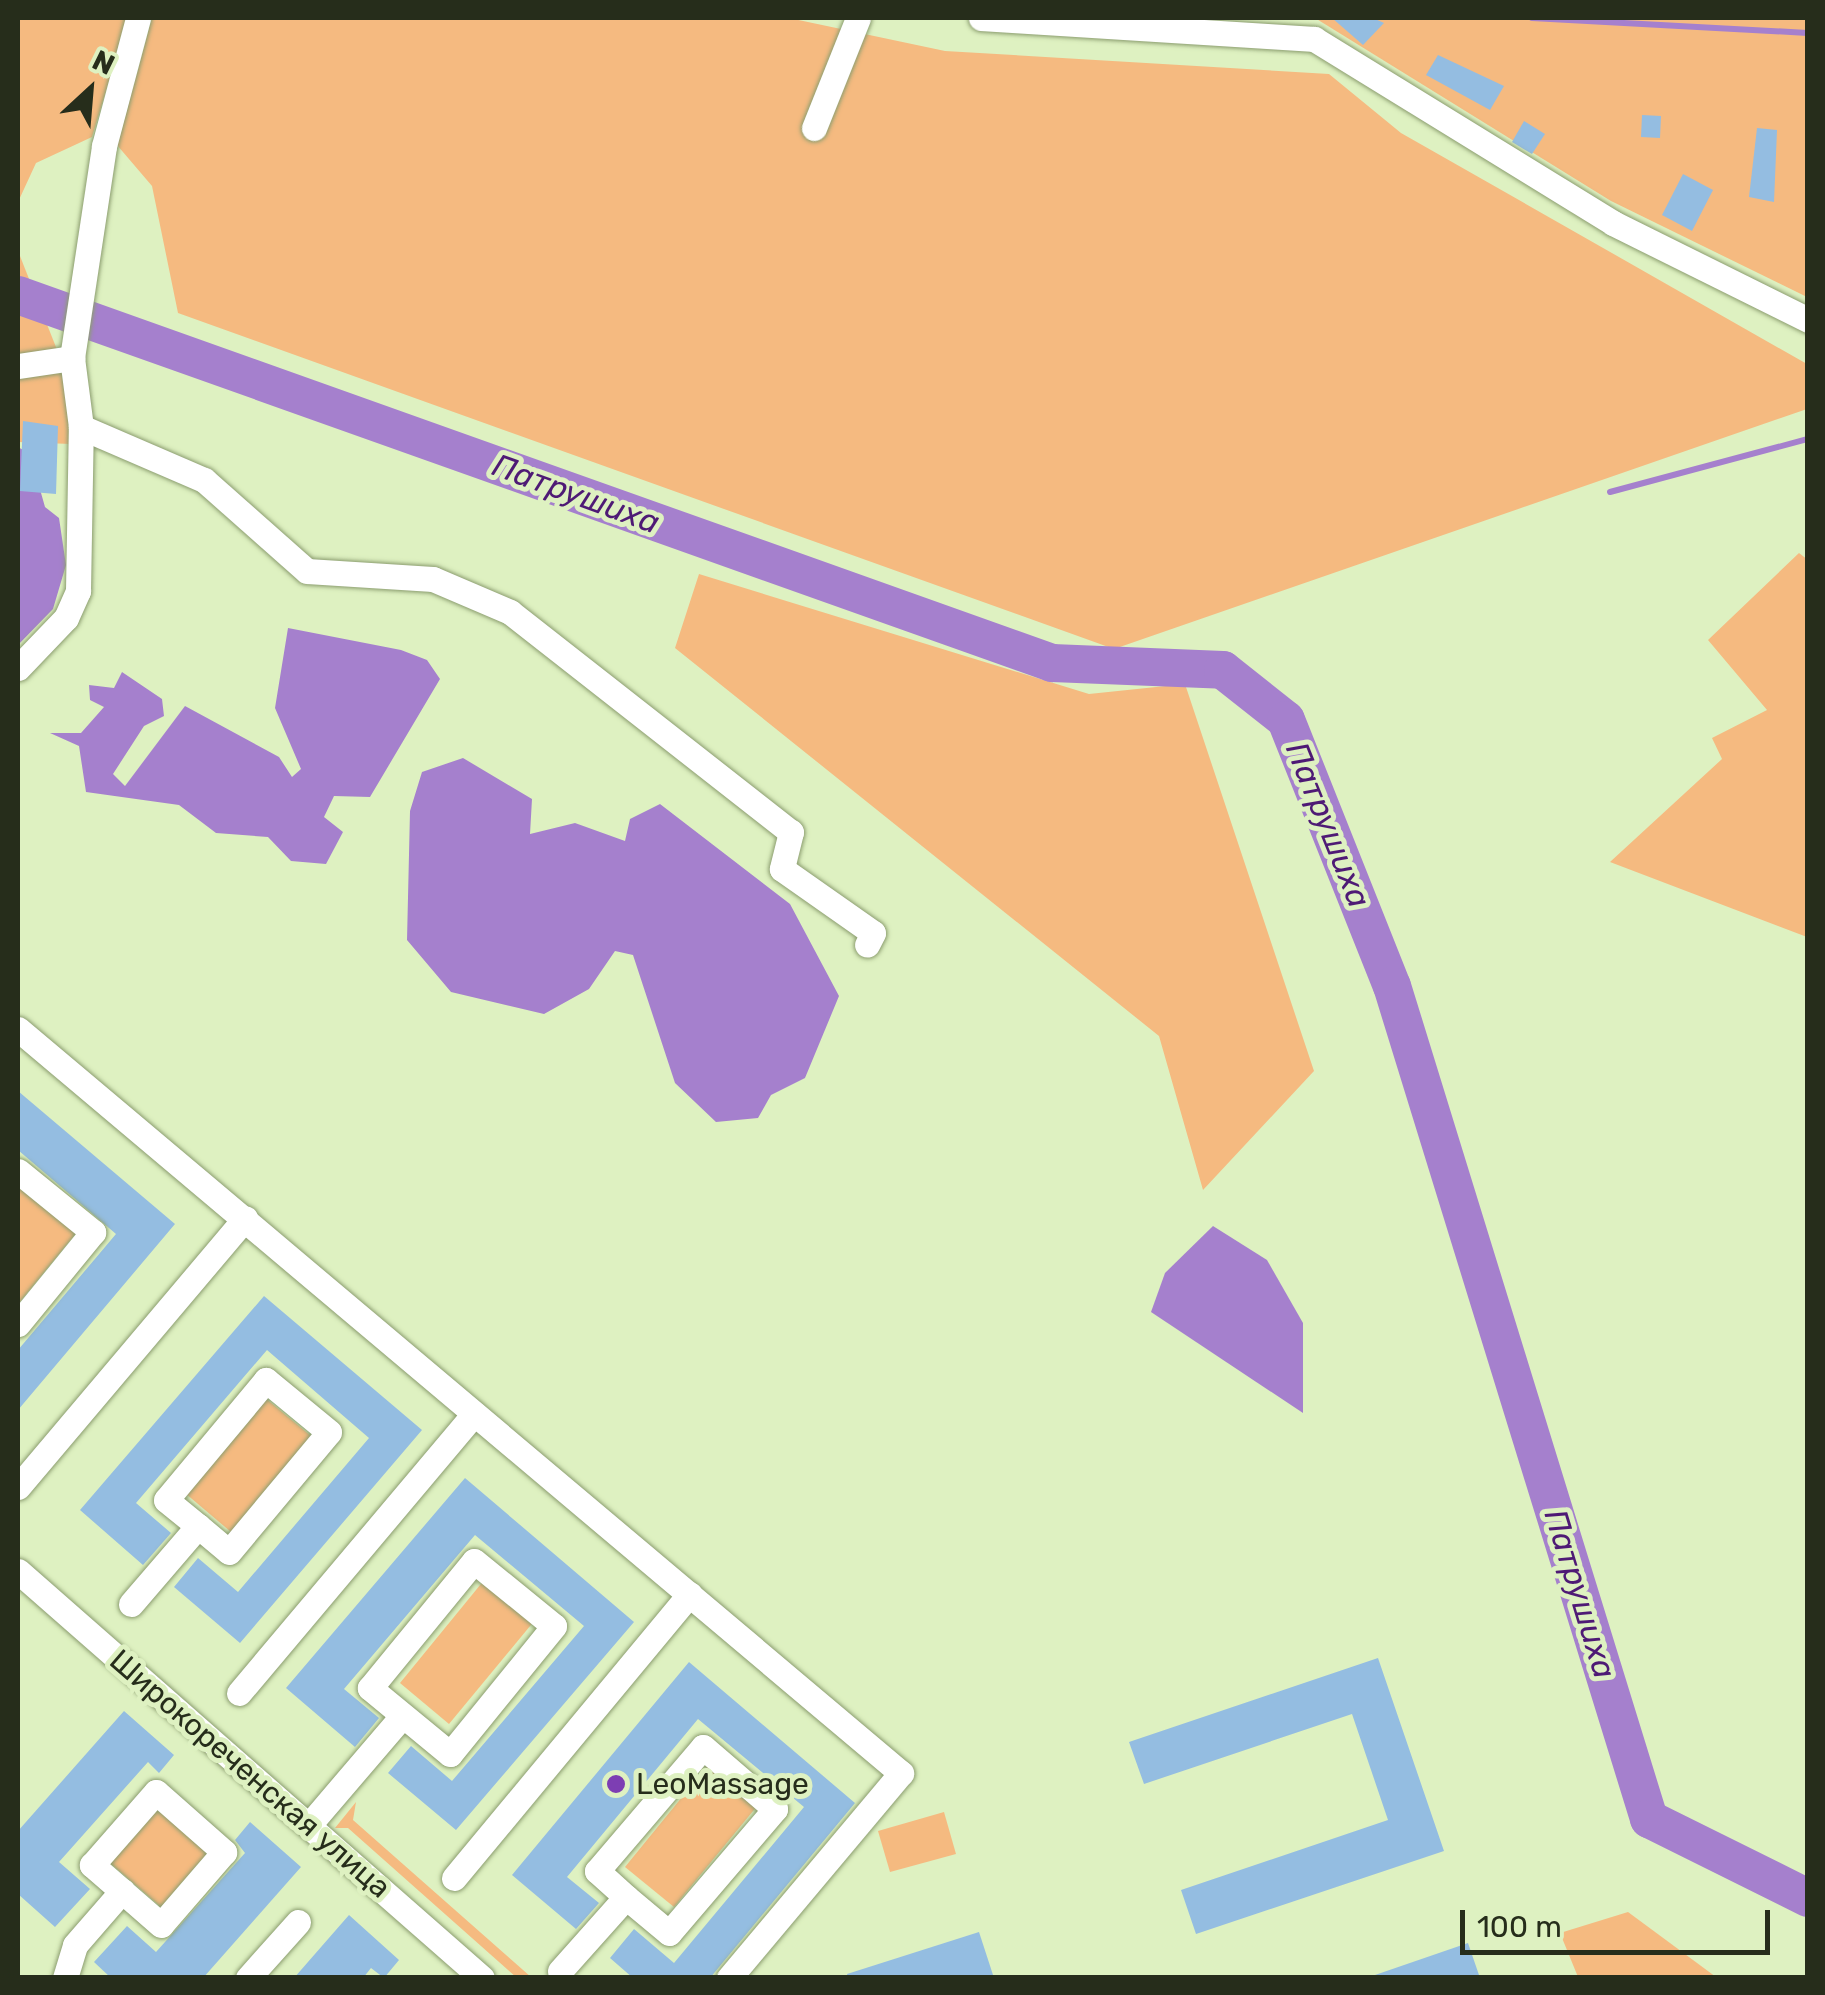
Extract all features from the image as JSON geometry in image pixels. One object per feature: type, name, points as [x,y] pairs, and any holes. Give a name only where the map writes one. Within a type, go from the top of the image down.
[{"type":"street","points":[[18,668],[66,618],[78,591],[82,427],[73,351],[86,300],[104,146],[138,18]]},
{"type":"street","points":[[814,128],[858,18]]},
{"type":"street","points":[[981,18],[1271,26],[1350,54],[1613,223],[1808,320]]},
{"type":"street","points":[[18,366],[73,351]]},
{"type":"street","points":[[82,427],[204,480],[308,571],[433,579],[510,612],[790,832],[782,869],[872,933],[866,945]]},
{"type":"street","points":[[18,1029],[901,1773],[729,1978]]},
{"type":"street","points":[[18,1172],[94,1232],[18,1324]]},
{"type":"street","points":[[18,1487],[245,1218]]},
{"type":"street","points":[[266,1380],[329,1432],[229,1552],[198,1526],[166,1500],[266,1380]]},
{"type":"street","points":[[239,1693],[474,1414]]},
{"type":"street","points":[[131,1604],[198,1526]]},
{"type":"street","points":[[474,1561],[554,1626],[450,1754],[402,1716],[370,1688],[474,1561]]},
{"type":"street","name":"Широкореченская улица","points":[[18,1570],[482,1978]]},
{"type":"street","points":[[454,1878],[690,1594]]},
{"type":"street","points":[[309,1825],[402,1716]]},
{"type":"street","points":[[703,1747],[775,1808],[669,1933],[626,1897],[596,1871],[703,1747]]},
{"type":"street","points":[[156,1792],[224,1852],[161,1925],[122,1891],[92,1865],[156,1792]]},
{"type":"street","points":[[65,1978],[74,1945],[122,1891]]},
{"type":"street","points":[[560,1972],[626,1897]]},
{"type":"street","points":[[248,1978],[298,1922]]},
{"type":"shaded area","points":[[18,18],[128,18],[92,137],[36,163],[18,202]]},
{"type":"shaded area","points":[[152,18],[789,18],[945,51],[1329,74],[1401,133],[1807,364],[1807,409],[1114,649],[178,313],[152,186],[117,145]]},
{"type":"shaded area","points":[[1315,18],[1807,18],[1807,297],[1611,201]]},
{"type":"shaded area","points":[[18,251],[67,375],[71,444],[18,442]]},
{"type":"shaded area","points":[[18,447],[30,454],[45,507],[59,518],[66,565],[53,609],[18,645]]},
{"type":"shaded area","points":[[1799,553],[1808,560],[1807,937],[1610,862],[1722,759],[1712,738],[1767,710],[1708,640]]},
{"type":"shaded area","points":[[699,574],[1089,694],[1185,684],[1314,1071],[1203,1190],[1159,1036],[675,648]]},
{"type":"shaded area","points":[[288,628],[401,650],[427,660],[440,679],[370,797],[334,796],[324,817],[343,832],[326,864],[291,861],[268,837],[216,833],[179,805],[86,792],[79,746],[50,733],[81,733],[104,707],[90,700],[89,685],[114,688],[122,672],[162,699],[164,716],[144,726],[113,774],[125,786],[185,706],[279,757],[292,777],[301,769],[275,708]]},
{"type":"shaded area","points":[[463,758],[532,799],[530,834],[575,823],[625,841],[630,819],[660,804],[790,904],[839,996],[805,1078],[771,1095],[758,1118],[716,1122],[675,1083],[633,955],[615,951],[589,989],[544,1014],[451,992],[407,940],[410,811],[422,772]]},
{"type":"shaded area","points":[[22,1187],[77,1232],[18,1304],[18,1193]]},
{"type":"shaded area","points":[[1213,1226],[1267,1260],[1303,1323],[1303,1413],[1151,1312],[1165,1273]]},
{"type":"shaded area","points":[[264,1397],[311,1436],[231,1532],[185,1493]]},
{"type":"shaded area","points":[[485,1579],[535,1620],[449,1724],[400,1683]]},
{"type":"shaded area","points":[[709,1764],[758,1805],[674,1907],[625,1867]]},
{"type":"shaded area","points":[[356,1802],[353,1820],[531,1977],[516,1977],[348,1828],[335,1828]]},
{"type":"shaded area","points":[[158,1806],[209,1851],[161,1907],[109,1862]]},
{"type":"shaded area","points":[[944,1812],[956,1854],[890,1872],[878,1831]]},
{"type":"shaded area","points":[[1628,1912],[1716,1977],[1578,1977],[1560,1933]]},
{"type":"building","points":[[1332,18],[1373,18],[1384,23],[1363,45]]},
{"type":"building","points":[[1438,55],[1504,86],[1490,110],[1426,75]]},
{"type":"building","points":[[1642,115],[1661,116],[1660,138],[1641,137]]},
{"type":"building","points":[[1524,121],[1545,134],[1532,154],[1512,142]]},
{"type":"building","points":[[1757,128],[1777,130],[1774,202],[1749,197]]},
{"type":"building","points":[[1683,174],[1713,190],[1692,231],[1662,215]]},
{"type":"building","points":[[23,421],[58,426],[56,494],[20,491]]},
{"type":"building","points":[[18,1091],[175,1224],[18,1410],[18,1350],[116,1234],[18,1150]]},
{"type":"building","points":[[264,1296],[422,1430],[240,1643],[174,1587],[198,1558],[238,1592],[369,1438],[267,1350],[136,1503],[171,1533],[143,1565],[80,1510]]},
{"type":"building","points":[[465,1478],[634,1622],[456,1830],[388,1773],[411,1746],[452,1781],[584,1626],[475,1535],[344,1689],[379,1718],[355,1747],[286,1688]]},
{"type":"building","points":[[1378,1658],[1444,1851],[1196,1934],[1181,1890],[1388,1820],[1352,1714],[1144,1784],[1129,1742]]},
{"type":"building","points":[[689,1662],[855,1803],[710,1978],[633,1978],[610,1958],[634,1929],[674,1963],[804,1807],[698,1719],[567,1877],[599,1903],[576,1929],[512,1875]]},
{"type":"building","points":[[124,1711],[174,1755],[159,1773],[148,1762],[59,1862],[90,1889],[55,1927],[18,1894],[18,1831]]},
{"type":"building","points":[[250,1822],[301,1867],[203,1978],[111,1978],[94,1962],[127,1926],[156,1952],[245,1853],[235,1840]]},
{"type":"building","points":[[349,1915],[399,1960],[384,1978],[371,1968],[363,1978],[294,1978]]},
{"type":"building","points":[[979,1932],[994,1978],[848,1978],[847,1974]]},
{"type":"building","points":[[1468,1943],[1480,1978],[1375,1978],[1375,1975]]},
{"type":"waterway","points":[[1532,18],[1808,33]]},
{"type":"waterway","name":"Патрушиха","points":[[18,295],[1052,663],[1223,670],[1286,720],[1392,986],[1649,1819],[1808,1898]]},
{"type":"waterway","points":[[1610,492],[1808,439]]},
{"type":"place","name":"LeoMassage","points":[[616,1784]]}]
